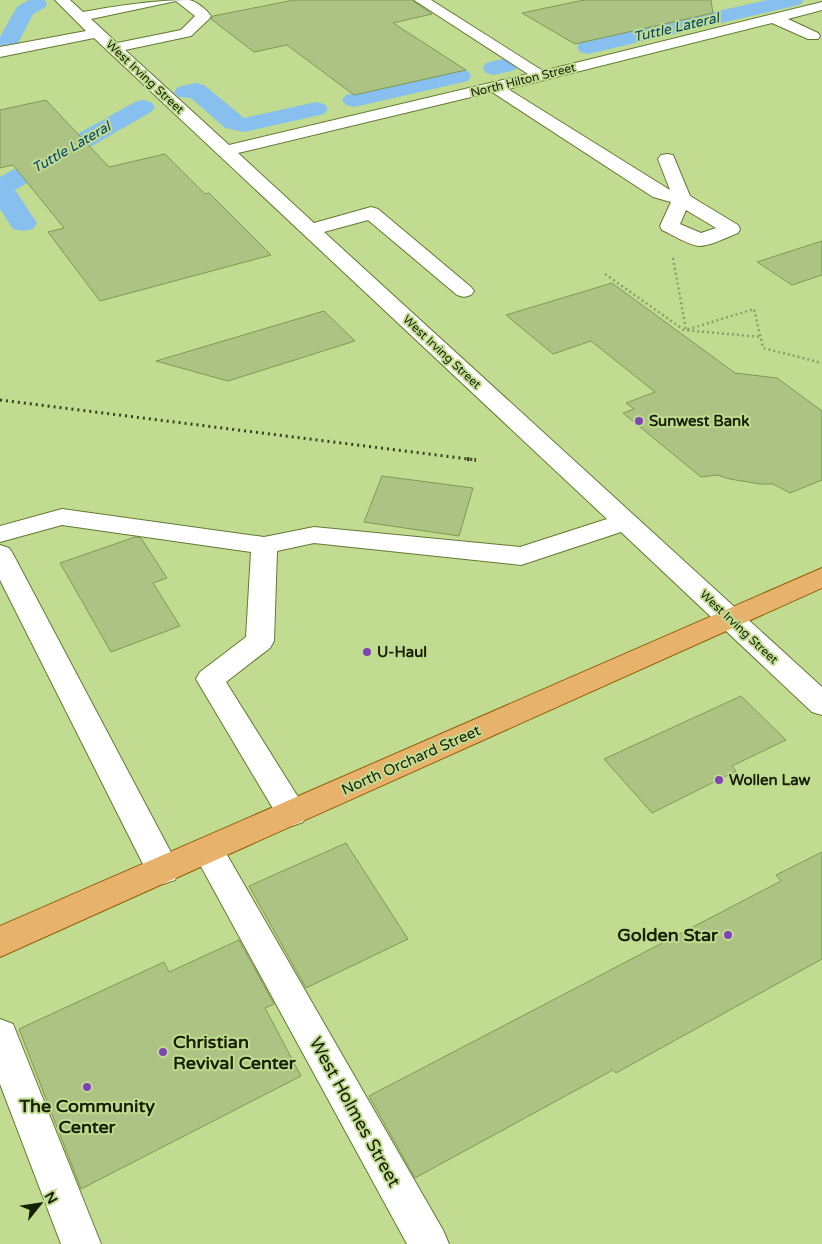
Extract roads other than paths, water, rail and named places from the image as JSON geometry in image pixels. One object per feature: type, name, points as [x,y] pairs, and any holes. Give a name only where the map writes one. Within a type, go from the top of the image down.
[{"type":"main road","name":"North Orchard Street","points":[[0,942],[822,577]]},
{"type":"street","name":"West Irving Street","points":[[62,0],[822,704]]},
{"type":"street","points":[[80,17],[170,0]]},
{"type":"street","points":[[113,48],[186,33],[204,16],[182,0]]},
{"type":"street","points":[[421,0],[541,76]]},
{"type":"street","name":"North Hilton Street","points":[[224,151],[541,76],[822,6]]},
{"type":"street","points":[[774,18],[813,36]]},
{"type":"street","points":[[0,52],[97,33]]},
{"type":"street","points":[[494,87],[659,193],[682,199],[667,160]]},
{"type":"street","points":[[310,230],[371,213],[464,291]]},
{"type":"street","points":[[0,534],[62,517],[264,545],[314,535],[521,556],[625,522]]},
{"type":"street","points":[[264,545],[260,641],[210,679],[292,813]]},
{"type":"street","points":[[0,554],[163,870]]},
{"type":"street","name":"West Holmes Street","points":[[208,850],[429,1244]]},
{"type":"street","points":[[0,1036],[80,1244]]},
{"type":"waterway","name":"Tuttle Lateral","points":[[588,47],[794,0]]},
{"type":"waterway","points":[[6,46],[25,10],[37,4]]},
{"type":"waterway","name":"Tuttle Lateral","points":[[494,68],[507,65]]},
{"type":"waterway","name":"Tuttle Lateral","points":[[354,100],[460,76]]},
{"type":"waterway","name":"Tuttle Lateral","points":[[186,92],[196,90],[234,123],[244,125],[316,109]]},
{"type":"waterway","name":"Tuttle Lateral","points":[[23,223],[0,188],[143,107]]},
{"type":"railway","points":[[0,400],[476,460],[467,459]]},
{"type":"place","name":"Sunwest Bank","points":[[639,421]]},
{"type":"place","name":"U-Haul","points":[[367,652]]},
{"type":"place","name":"Wollen Law","points":[[719,780]]},
{"type":"place","name":"Golden Star","points":[[728,935]]},
{"type":"place","name":"Christian Revival Center","points":[[163,1052]]},
{"type":"place","name":"The Community Center","points":[[87,1087]]}]
